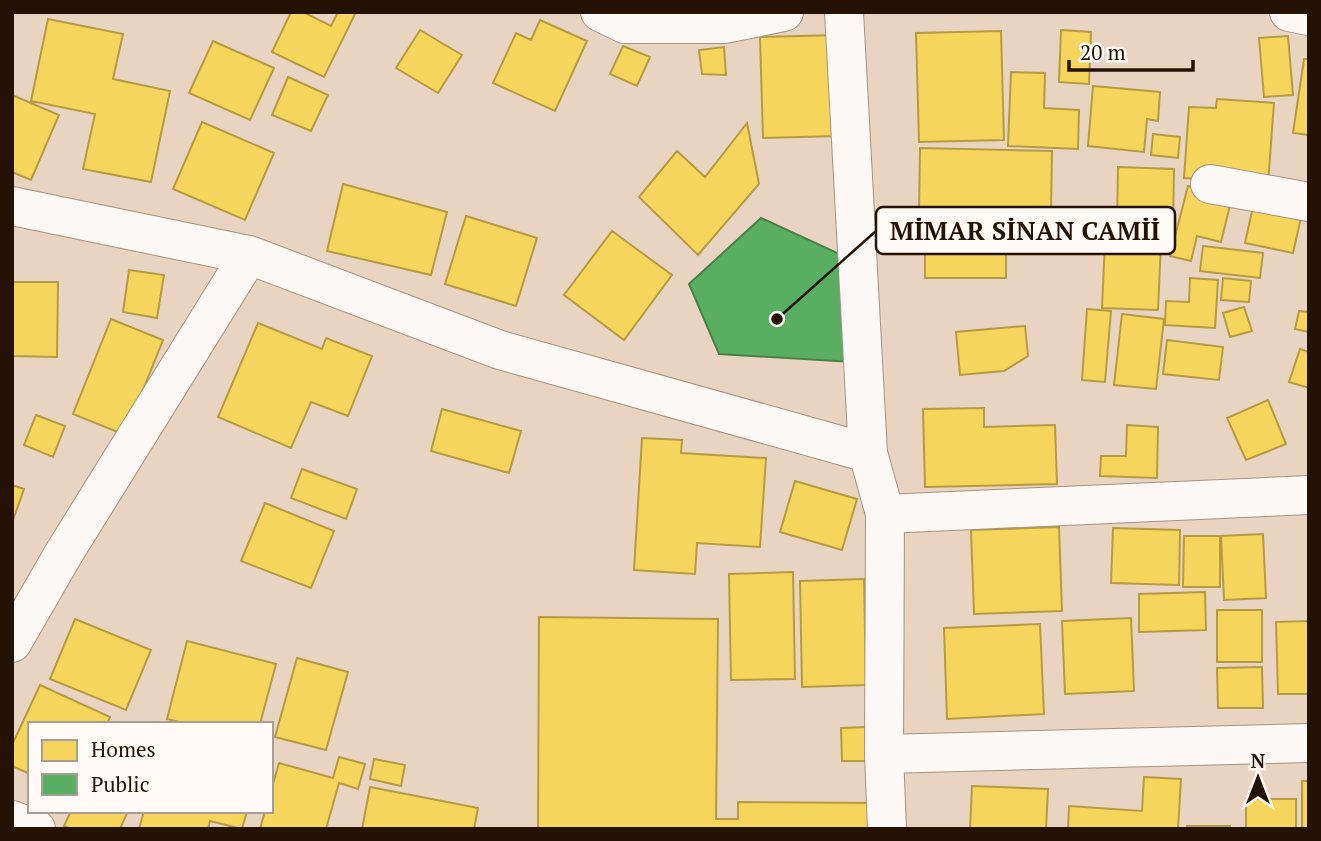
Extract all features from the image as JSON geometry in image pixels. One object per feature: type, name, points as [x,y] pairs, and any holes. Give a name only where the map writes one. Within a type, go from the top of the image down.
[{"type":"street","points":[[600,12],[625,24],[725,24],[784,12]]},
{"type":"street","points":[[844,12],[868,453],[885,514],[884,754],[887,829]]},
{"type":"street","points":[[1289,12],[1309,16]]},
{"type":"street","points":[[1210,184],[1309,202]]},
{"type":"street","points":[[12,206],[249,255],[500,350],[868,453]]},
{"type":"street","points":[[12,643],[64,553],[249,255]]},
{"type":"street","points":[[885,514],[1309,495]]},
{"type":"street","points":[[884,754],[1309,743]]},
{"type":"street","points":[[12,820],[36,829]]},
{"type":"building: Homes","points":[[291,12],[303,12],[331,26],[338,12],[356,12],[324,77],[272,52]]},
{"type":"building: Homes","points":[[48,19],[123,34],[113,79],[170,91],[151,182],[83,169],[95,114],[31,101]]},
{"type":"building: Homes","points":[[540,20],[587,41],[555,111],[493,83],[516,33],[531,40]]},
{"type":"building: Homes","points":[[420,30],[462,55],[438,93],[396,68]]},
{"type":"building: Homes","points":[[1061,30],[1091,32],[1089,84],[1059,82]]},
{"type":"building: Homes","points":[[1001,31],[1004,140],[919,142],[916,33]]},
{"type":"building: Homes","points":[[836,35],[838,136],[763,138],[760,37]]},
{"type":"building: Homes","points":[[1288,36],[1293,95],[1264,97],[1259,38]]},
{"type":"building: Homes","points":[[213,41],[274,68],[250,120],[189,93]]},
{"type":"building: Homes","points":[[623,46],[650,57],[637,86],[610,74]]},
{"type":"building: Homes","points":[[724,47],[726,75],[702,74],[699,50]]},
{"type":"building: Homes","points":[[1304,59],[1309,59],[1309,135],[1293,133]]},
{"type":"building: Homes","points":[[1011,72],[1045,73],[1044,108],[1079,110],[1078,149],[1008,146]]},
{"type":"building: Homes","points":[[288,77],[328,95],[311,131],[272,115]]},
{"type":"building: Homes","points":[[1093,86],[1160,92],[1158,121],[1147,119],[1144,152],[1088,146]]},
{"type":"building: Homes","points":[[12,95],[59,115],[31,180],[12,172]]},
{"type":"building: Homes","points":[[1217,99],[1274,103],[1268,184],[1184,178],[1189,107],[1216,108]]},
{"type":"building: Homes","points":[[202,122],[274,153],[245,220],[173,189]]},
{"type":"building: Homes","points":[[747,123],[759,184],[698,255],[639,197],[677,151],[705,177]]},
{"type":"building: Homes","points":[[1153,134],[1180,137],[1178,158],[1151,155]]},
{"type":"building: Homes","points":[[920,148],[1052,151],[1051,213],[919,212]]},
{"type":"building: Homes","points":[[1118,167],[1174,169],[1173,226],[1117,224]]},
{"type":"building: Homes","points":[[343,184],[447,212],[431,275],[327,251]]},
{"type":"building: Homes","points":[[1188,186],[1232,197],[1221,242],[1197,236],[1191,261],[1170,256]]},
{"type":"building: Homes","points":[[1254,202],[1302,213],[1293,253],[1245,243]]},
{"type":"building: Homes","points":[[466,216],[537,238],[516,306],[445,284]]},
{"type":"building: Homes","points":[[612,231],[672,275],[624,340],[564,295]]},
{"type":"building: Homes","points":[[925,236],[1006,236],[1006,278],[925,278]]},
{"type":"building: Homes","points":[[1105,241],[1161,243],[1158,310],[1102,308]]},
{"type":"building: Homes","points":[[1203,246],[1263,253],[1260,278],[1200,271]]},
{"type":"building: Homes","points":[[129,270],[164,275],[157,318],[123,312]]},
{"type":"building: Homes","points":[[1190,278],[1218,280],[1215,328],[1165,325],[1166,301],[1189,302]]},
{"type":"building: Homes","points":[[1223,278],[1251,281],[1249,302],[1221,300]]},
{"type":"building: Homes","points":[[12,282],[58,282],[57,357],[12,356]]},
{"type":"building: Homes","points":[[1244,307],[1252,331],[1230,337],[1223,313]]},
{"type":"building: Homes","points":[[1087,309],[1111,311],[1105,382],[1082,380]]},
{"type":"building: Homes","points":[[1299,311],[1309,312],[1309,332],[1295,329]]},
{"type":"building: Homes","points":[[1122,314],[1164,319],[1156,389],[1114,385]]},
{"type":"building: Homes","points":[[111,319],[163,340],[125,435],[73,414]]},
{"type":"building: Homes","points":[[258,323],[322,349],[326,338],[372,356],[348,416],[311,402],[291,448],[218,417]]},
{"type":"building: Homes","points":[[1025,326],[1028,356],[1004,371],[960,375],[956,332]]},
{"type":"building: Homes","points":[[1167,340],[1223,347],[1219,380],[1163,374]]},
{"type":"building: Homes","points":[[1300,349],[1309,352],[1309,388],[1289,382]]},
{"type":"building: Homes","points":[[1268,400],[1286,444],[1246,460],[1227,418]]},
{"type":"building: Homes","points":[[984,408],[984,427],[1055,425],[1057,484],[925,487],[923,409]]},
{"type":"building: Homes","points":[[442,409],[521,431],[509,473],[431,451]]},
{"type":"building: Homes","points":[[36,415],[65,426],[53,457],[24,445]]},
{"type":"building: Homes","points":[[1127,425],[1158,427],[1157,478],[1100,476],[1101,456],[1126,456]]},
{"type":"building: Homes","points":[[642,438],[682,440],[681,453],[766,458],[760,547],[697,543],[695,574],[634,570]]},
{"type":"building: Homes","points":[[302,469],[357,489],[346,519],[291,498]]},
{"type":"building: Homes","points":[[795,481],[857,499],[842,550],[780,532]]},
{"type":"building: Homes","points":[[12,485],[24,489],[12,523]]},
{"type":"building: Homes","points":[[265,503],[334,531],[311,588],[241,561]]},
{"type":"building: Homes","points":[[1059,527],[1062,611],[974,614],[971,530]]},
{"type":"building: Homes","points":[[1113,528],[1180,530],[1179,585],[1111,583]]},
{"type":"building: Homes","points":[[1263,534],[1266,598],[1224,600],[1221,536]]},
{"type":"building: Homes","points":[[1184,536],[1220,536],[1220,587],[1183,587]]},
{"type":"building: Homes","points":[[793,572],[795,679],[731,680],[729,574]]},
{"type":"building: Homes","points":[[864,579],[866,685],[802,687],[800,581]]},
{"type":"building: Homes","points":[[1205,592],[1206,630],[1139,632],[1139,594]]},
{"type":"building: Homes","points":[[1217,610],[1262,610],[1262,662],[1217,662]]},
{"type":"building: Homes","points":[[539,617],[718,619],[716,819],[738,819],[738,802],[881,803],[881,829],[538,829]]},
{"type":"building: Homes","points":[[1131,618],[1134,691],[1065,694],[1062,621]]},
{"type":"building: Homes","points":[[75,619],[151,650],[126,710],[50,679]]},
{"type":"building: Homes","points":[[1309,621],[1309,694],[1278,694],[1276,622]]},
{"type":"building: Homes","points":[[1040,624],[1044,714],[947,719],[944,628]]},
{"type":"building: Homes","points":[[187,641],[276,664],[261,722],[179,722],[167,719]]},
{"type":"building: Homes","points":[[297,658],[348,672],[326,750],[275,737]]},
{"type":"building: Homes","points":[[1262,667],[1263,708],[1218,708],[1217,668]]},
{"type":"building: Homes","points":[[40,685],[110,717],[108,722],[28,722],[28,773],[12,766],[12,745]]},
{"type":"building: Homes","points":[[868,727],[869,761],[842,761],[841,728]]},
{"type":"building: Homes","points":[[339,757],[365,764],[358,789],[339,783],[326,829],[260,829],[264,813],[273,813],[273,784],[279,763],[333,778]]},
{"type":"building: Homes","points":[[374,759],[405,765],[401,786],[370,779]]},
{"type":"building: Homes","points":[[1144,777],[1181,779],[1178,829],[1068,829],[1069,806],[1142,811]]},
{"type":"building: Homes","points":[[1302,781],[1309,781],[1309,829],[1302,829]]},
{"type":"building: Homes","points":[[972,786],[1048,789],[1046,829],[970,829]]},
{"type":"building: Homes","points":[[370,787],[478,808],[474,829],[362,829]]},
{"type":"building: Homes","points":[[1246,799],[1296,799],[1296,829],[1246,829]]},
{"type":"building: Homes","points":[[70,813],[127,813],[120,829],[71,829],[64,826]]},
{"type":"building: Homes","points":[[143,813],[246,813],[242,829],[210,821],[208,829],[139,829]]},
{"type":"building: Homes","points":[[1187,826],[1230,826],[1230,829],[1187,829]]},
{"type":"building: Public","points":[[761,218],[848,258],[852,362],[719,354],[689,284]]},
{"type":"place","name":"MİMAR SİNAN CAMİİ","points":[[777,319]]}]
